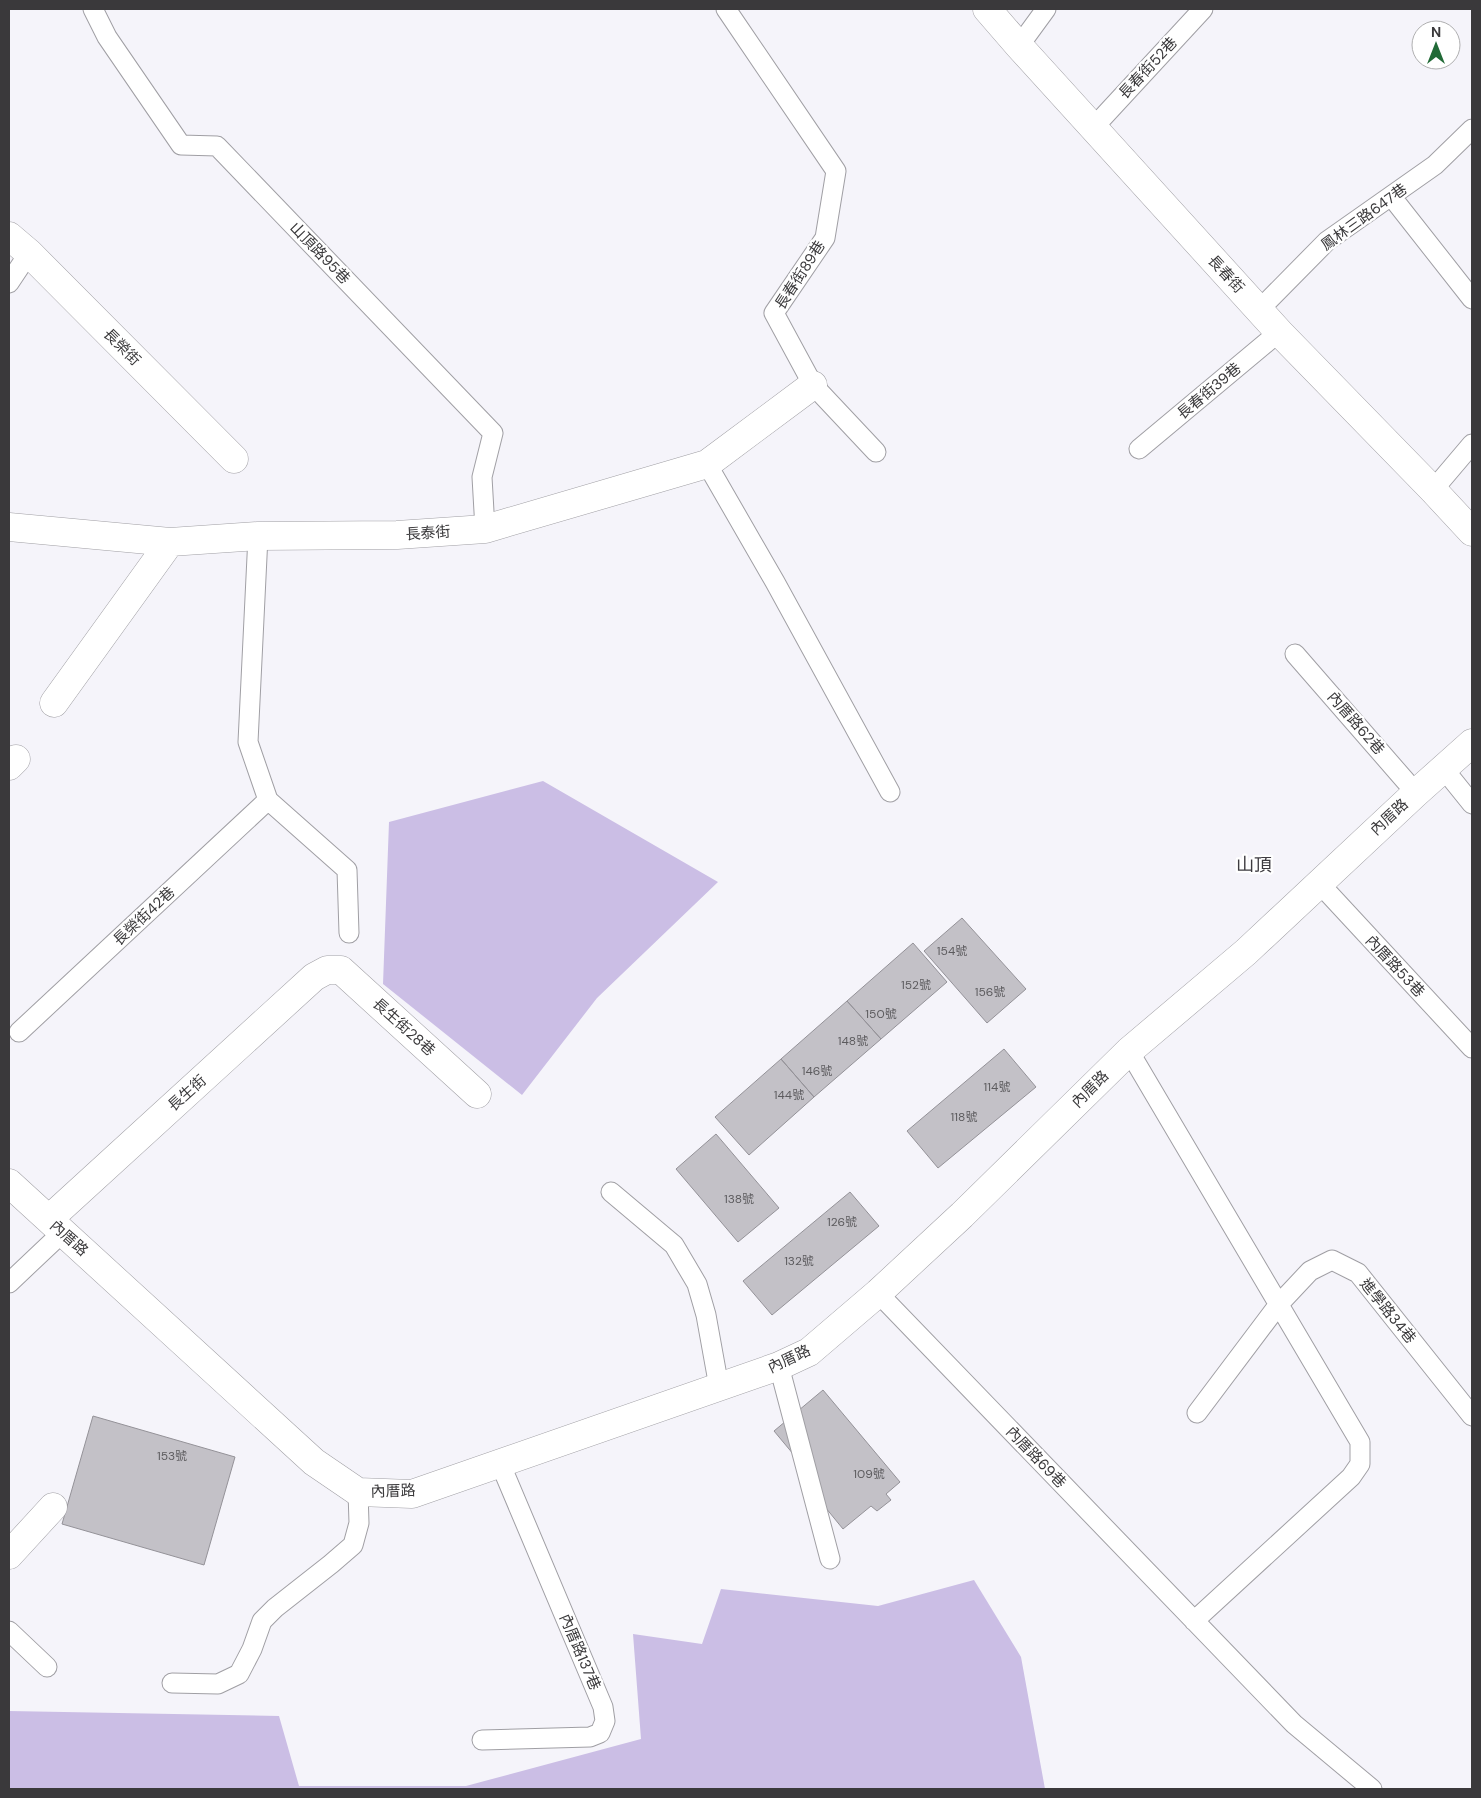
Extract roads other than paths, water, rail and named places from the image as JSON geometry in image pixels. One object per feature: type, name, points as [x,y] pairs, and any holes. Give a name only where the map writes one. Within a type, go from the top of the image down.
[{"type":"street","name":"長春街","points":[[987,9],[1279,332],[1472,532]]},
{"type":"street","name":"長榮街","points":[[19,245],[234,459]]},
{"type":"street","name":"長泰街","points":[[9,527],[170,542],[258,536],[397,535],[485,529],[707,464],[813,385]]},
{"type":"street","points":[[54,702],[170,542]]},
{"type":"street","name":"內厝路","points":[[9,1183],[314,1462],[358,1492],[412,1494],[779,1366],[809,1352],[878,1293],[962,1215],[1129,1051],[1246,952],[1472,742]]},
{"type":"street","name":"長生街28巷","points":[[327,970],[341,970],[477,1094]]},
{"type":"street","name":"長生街","points":[[56,1226],[314,977],[327,970]]},
{"type":"street","points":[[9,1555],[53,1507]]},
{"type":"lane","name":"山頂路95巷","points":[[93,9],[107,37],[180,145],[217,146],[493,434],[482,477],[485,529]]},
{"type":"lane","name":"長春街89巷","points":[[726,9],[836,171],[825,238],[774,313],[813,385],[876,452]]},
{"type":"lane","points":[[1019,46],[1046,9]]},
{"type":"lane","name":"長春街52巷","points":[[1093,128],[1203,9]]},
{"type":"lane","name":"鳳林三路647巷","points":[[1259,310],[1327,240],[1435,165],[1472,129]]},
{"type":"lane","points":[[1391,196],[1472,299]]},
{"type":"lane","points":[[9,283],[19,245]]},
{"type":"lane","name":"長春街39巷","points":[[1139,449],[1279,332]]},
{"type":"lane","points":[[1433,490],[1472,444]]},
{"type":"lane","points":[[707,464],[776,582],[890,792]]},
{"type":"lane","points":[[258,536],[248,742],[268,800],[347,870],[349,933]]},
{"type":"lane","name":"內厝路62巷","points":[[1295,654],[1416,793]]},
{"type":"lane","points":[[1443,768],[1472,804]]},
{"type":"lane","name":"長榮街42巷","points":[[20,1032],[268,800]]},
{"type":"lane","name":"內厝路53巷","points":[[1320,883],[1472,1048]]},
{"type":"lane","points":[[1129,1051],[1360,1442],[1360,1464],[1351,1477],[1194,1621]]},
{"type":"lane","points":[[611,1192],[674,1245],[697,1284],[706,1315],[718,1387]]},
{"type":"lane","points":[[9,1283],[56,1226]]},
{"type":"lane","name":"進學路34巷","points":[[1197,1413],[1280,1304],[1310,1271],[1332,1260],[1358,1273],[1472,1416]]},
{"type":"lane","name":"內厝路69巷","points":[[878,1293],[1294,1724],[1372,1789]]},
{"type":"lane","points":[[779,1366],[830,1559]]},
{"type":"lane","name":"內厝路137巷","points":[[482,1740],[590,1737],[600,1733],[604,1721],[604,1707],[500,1463]]},
{"type":"lane","points":[[172,1682],[218,1684],[239,1674],[252,1650],[262,1621],[275,1608],[353,1545],[359,1523],[358,1492]]},
{"type":"lane","points":[[9,1631],[47,1667]]},
{"type":"district","name":"山頂","points":[[1254,865]]}]
